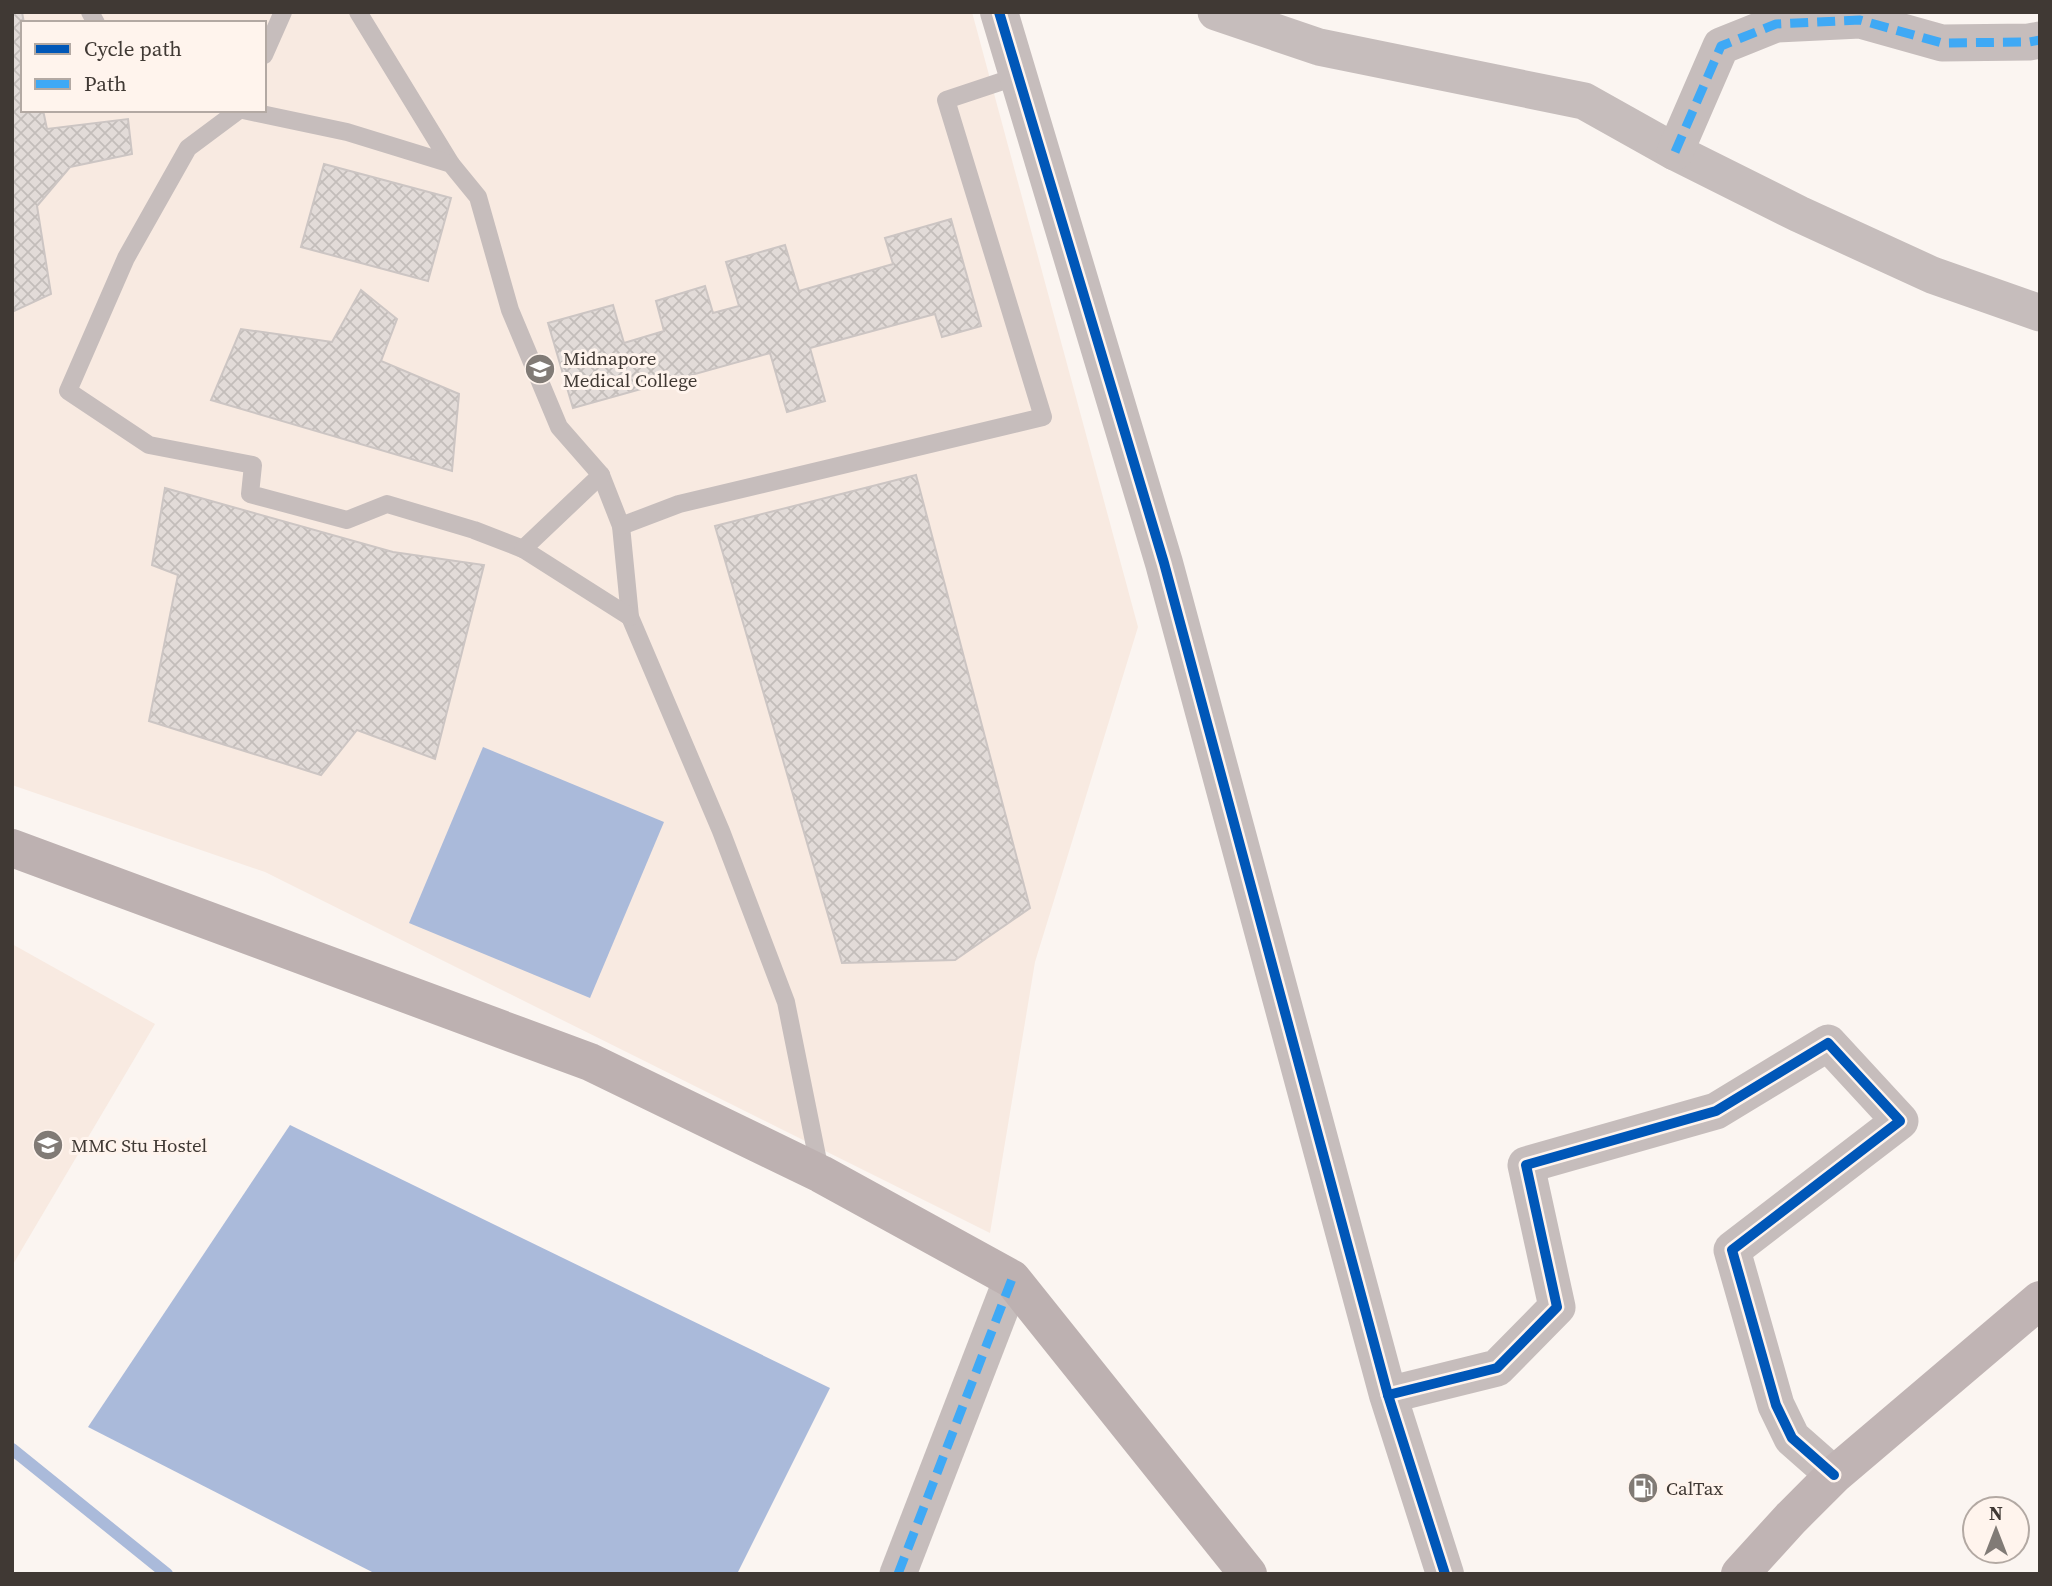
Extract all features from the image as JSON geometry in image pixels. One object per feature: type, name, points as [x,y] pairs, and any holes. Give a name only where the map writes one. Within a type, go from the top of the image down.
[{"type":"main road","points":[[12,848],[590,1062],[821,1174],[1012,1279],[1248,1574]]},
{"type":"main road","points":[[1740,1574],[1834,1475],[2040,1300]]},
{"type":"street","points":[[999,12],[1164,564],[1388,1395],[1445,1574]]},
{"type":"street","points":[[1216,12],[1319,47],[1584,100],[1675,152],[1799,214],[1933,275],[2040,313]]},
{"type":"street","points":[[1675,152],[1721,46],[1776,24],[1860,20],[1941,43],[2029,43],[2040,40]]},
{"type":"street","points":[[1388,1395],[1497,1368],[1557,1307],[1526,1165],[1716,1111],[1828,1043],[1900,1121],[1732,1250],[1776,1405],[1792,1438],[1834,1475]]},
{"type":"street","points":[[898,1574],[1012,1279]]},
{"type":"lane","points":[[266,50],[283,12]]},
{"type":"lane","points":[[358,12],[452,164],[478,197],[510,310],[559,426],[601,475],[621,526],[630,617],[721,831],[786,1002],[821,1174]]},
{"type":"lane","points":[[621,526],[679,504],[1043,417],[946,100],[1018,76]]},
{"type":"lane","points":[[238,112],[188,148],[126,258],[68,391],[149,445],[253,465],[250,494],[347,520],[387,504],[474,530],[523,549],[630,617]]},
{"type":"lane","points":[[251,112],[347,132],[452,164]]},
{"type":"lane","points":[[523,549],[601,475]]},
{"type":"shaded area","name":"Midnapore Medical College","points":[[12,12],[972,12],[1138,627],[1035,962],[990,1233],[265,872],[12,785]]},
{"type":"shaded area","name":"MMC Stu Hostel","points":[[12,944],[155,1024],[12,1266]]},
{"type":"water","points":[[483,747],[664,822],[590,998],[409,923]]},
{"type":"water","points":[[290,1125],[830,1388],[737,1574],[376,1574],[88,1427]]},
{"type":"building","points":[[12,12],[22,12],[21,112],[43,112],[47,129],[128,119],[132,154],[70,167],[37,206],[51,294],[12,312]]},
{"type":"building","points":[[324,164],[451,198],[428,281],[301,247]]},
{"type":"building","points":[[951,219],[981,326],[942,337],[935,314],[810,348],[825,401],[787,412],[770,353],[573,408],[548,323],[613,305],[624,343],[664,331],[656,301],[705,286],[713,313],[739,306],[726,262],[785,245],[799,291],[893,264],[885,238]]},
{"type":"building","points":[[361,290],[397,319],[381,361],[459,394],[452,471],[211,400],[241,329],[332,342]]},
{"type":"building","points":[[916,475],[1030,908],[955,960],[842,963],[715,526]]},
{"type":"building","points":[[165,488],[393,552],[484,565],[435,759],[357,730],[321,775],[149,721],[178,575],[152,565]]},
{"type":"waterway","points":[[12,1449],[167,1574]]},
{"type":"marked path","points":[[1675,152],[1721,46],[1776,24],[1860,20],[1942,43],[2040,40]]},
{"type":"marked path","points":[[898,1574],[1012,1279]]},
{"type":"cycle path","points":[[999,12],[1164,563],[1388,1395],[1445,1574]]},
{"type":"cycle path","points":[[1388,1395],[1497,1368],[1557,1307],[1526,1165],[1716,1111],[1828,1043],[1900,1121],[1732,1250],[1776,1405],[1792,1438],[1834,1475]]},
{"type":"place","name":"Midnapore Medical College","points":[[540,369]]},
{"type":"place","name":"MMC Stu Hostel","points":[[48,1145]]},
{"type":"place","name":"CalTax","points":[[1643,1488]]}]
